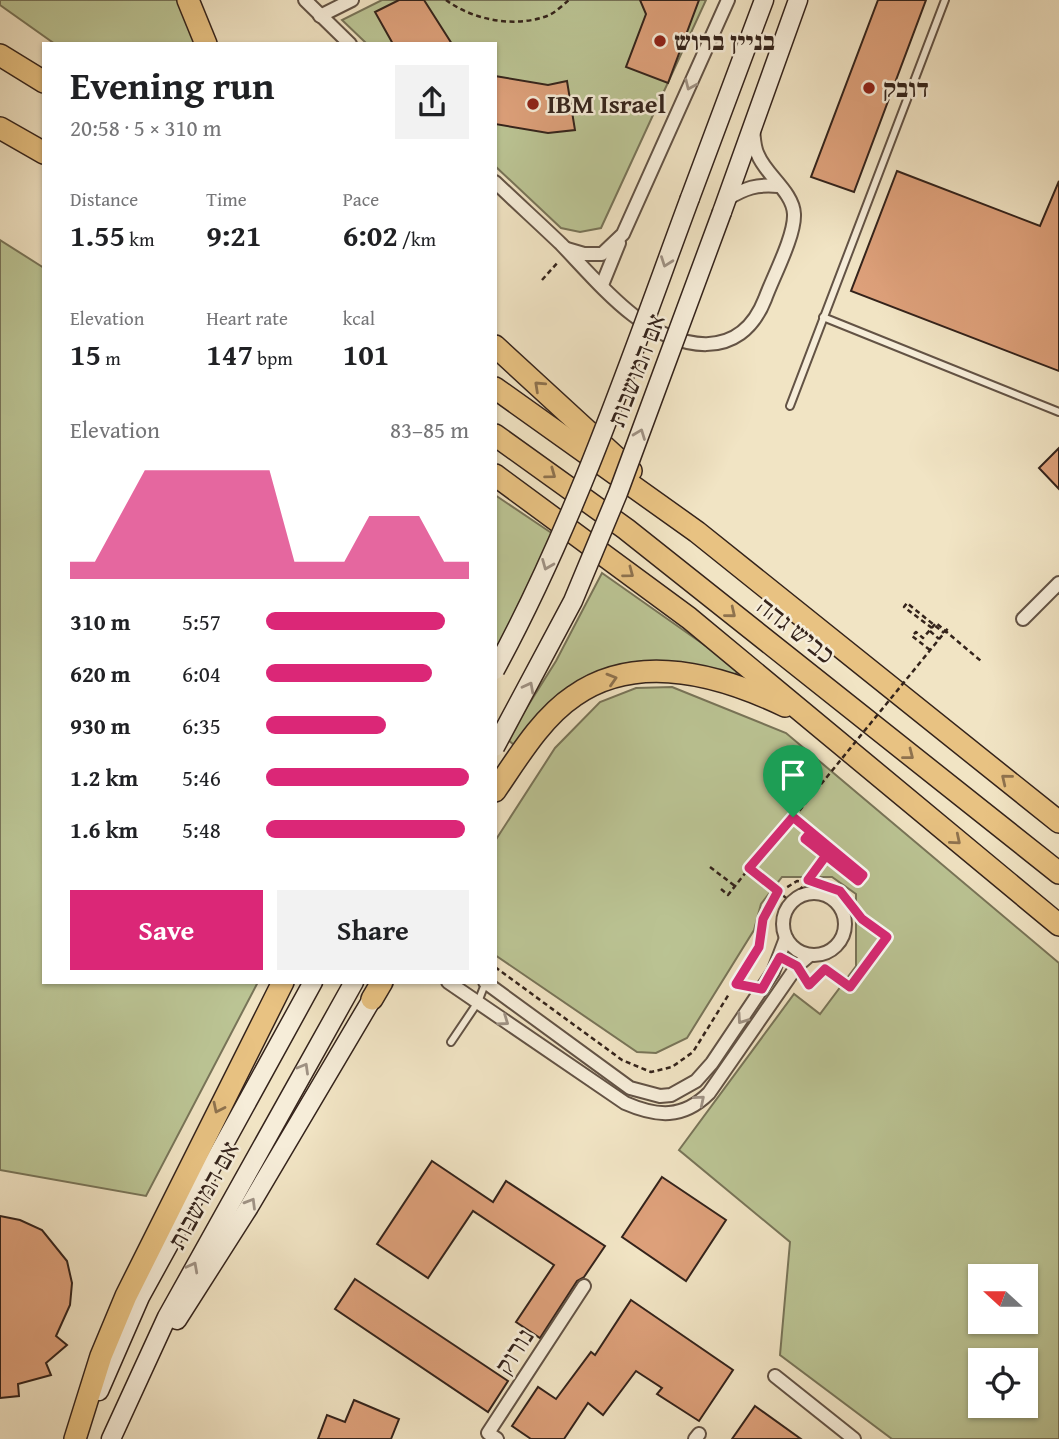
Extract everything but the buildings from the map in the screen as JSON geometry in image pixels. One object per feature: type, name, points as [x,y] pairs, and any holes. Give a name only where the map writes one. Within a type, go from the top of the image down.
[{"type":"highway","points":[[188,0],[205,42]]},
{"type":"highway","points":[[0,55],[42,81]]},
{"type":"highway","points":[[9,133],[42,154]]},
{"type":"highway","points":[[497,348],[697,532]]},
{"type":"highway","name":"כביש גהה","points":[[497,389],[697,532],[1059,822]]},
{"type":"highway","name":"כביש גהה","points":[[497,436],[626,529],[1059,873]]},
{"type":"highway","points":[[497,476],[689,618],[1059,925]]},
{"type":"highway","points":[[497,788],[552,715],[573,696],[619,676],[649,670],[674,670],[765,696],[808,718]]},
{"type":"highway","points":[[76,1439],[101,1356],[125,1296],[283,984]]},
{"type":"main road","name":"אם המושבות","points":[[497,666],[536,592],[632,353],[764,0]]},
{"type":"main road","name":"אם המושבות","points":[[497,743],[573,601],[618,493],[798,0]]},
{"type":"main road","name":"אם המושבות","points":[[76,1439],[140,1297],[312,984]]},
{"type":"main road","name":"אם המושבות","points":[[111,1439],[146,1362],[223,1212],[353,984]]},
{"type":"main road","points":[[146,1362],[202,1283],[377,990]]},
{"type":"street","points":[[304,0],[348,42]]},
{"type":"street","points":[[320,16],[352,0]]},
{"type":"street","points":[[602,285],[728,0]]},
{"type":"street","points":[[497,184],[633,315],[662,332],[709,346],[723,344],[736,337],[761,308],[792,227],[794,212],[789,198],[757,154],[752,127]]},
{"type":"street","points":[[725,205],[746,188],[762,184],[778,186]]},
{"type":"street","points":[[566,250],[602,254],[623,234]]},
{"type":"street","points":[[1023,619],[1059,583]]},
{"type":"street","points":[[451,984],[625,1104],[654,1114],[668,1115],[698,1105],[709,1093],[797,966],[810,955],[829,951],[837,945],[845,928],[845,918],[836,901],[827,895],[808,892],[791,902],[783,919],[786,938],[780,957],[762,989],[696,1081],[684,1090],[660,1096],[630,1088],[488,984]]},
{"type":"street","points":[[786,938],[800,952],[810,955]]},
{"type":"street","name":"נורוק","points":[[497,1439],[488,1433],[584,1286]]},
{"type":"street","points":[[775,1376],[854,1439]]},
{"type":"lane","points":[[790,407],[944,0]]},
{"type":"lane","points":[[823,317],[1059,412]]},
{"type":"lane","points":[[452,1042],[478,1002],[484,984]]},
{"type":"lane","points":[[736,984],[762,989]]},
{"type":"path","points":[[446,0],[485,19],[522,21],[548,16],[569,0]]},
{"type":"path","points":[[542,279],[566,250]]},
{"type":"path","points":[[939,639],[904,607],[907,603],[944,633]]},
{"type":"path","points":[[930,650],[912,636],[916,632],[923,638],[936,622],[981,662]]},
{"type":"path","points":[[721,889],[728,895],[949,627]]},
{"type":"path","points":[[766,846],[778,837],[792,816]]},
{"type":"path","points":[[749,868],[791,902],[808,880],[830,850],[810,833],[805,839],[858,881],[863,875],[792,816]]},
{"type":"path","points":[[710,867],[735,886]]},
{"type":"path","points":[[497,968],[622,1060],[651,1072],[672,1067],[693,1052],[759,947],[763,919],[778,891],[797,881],[808,880],[840,891],[862,919],[891,940]]},
{"type":"path","points":[[797,966],[809,985],[825,969],[850,987],[887,937]]},
{"type":"path","points":[[759,947],[780,957]]},
{"type":"green space","points":[[0,0],[182,0],[196,42],[52,42],[0,5]]},
{"type":"green space","points":[[382,0],[706,0],[601,228],[580,232],[561,228],[497,168],[497,42],[365,42],[342,20]]},
{"type":"green space","points":[[0,240],[42,267],[42,984],[257,984],[146,1196],[0,1170]]},
{"type":"green space","points":[[497,496],[553,534],[497,649]]},
{"type":"green space","points":[[602,573],[740,670],[730,678],[685,665],[654,661],[639,661],[608,669],[577,693],[520,750],[507,739],[556,661]]},
{"type":"green space","points":[[672,687],[786,733],[1059,963],[1059,1439],[892,1439],[780,1355],[790,1242],[679,1150],[794,994],[820,1014],[856,966],[856,894],[832,877],[782,877],[761,904],[754,930],[687,1038],[656,1053],[637,1052],[497,956],[497,838],[555,748],[600,702],[636,688]]},
{"type":"place","name":"בניין ברוש","points":[[660,41]]},
{"type":"place","name":"דובק","points":[[869,88]]},
{"type":"place","name":"IBM Israel","points":[[533,104]]},
{"type":"route","points":[[793,817],[749,868],[778,891],[763,919],[759,947],[736,984],[762,989],[780,957],[797,966],[809,985],[825,969],[850,987],[887,937],[862,919],[840,891],[808,880],[830,850],[810,833],[805,839],[858,881],[863,875],[793,817]]}]
